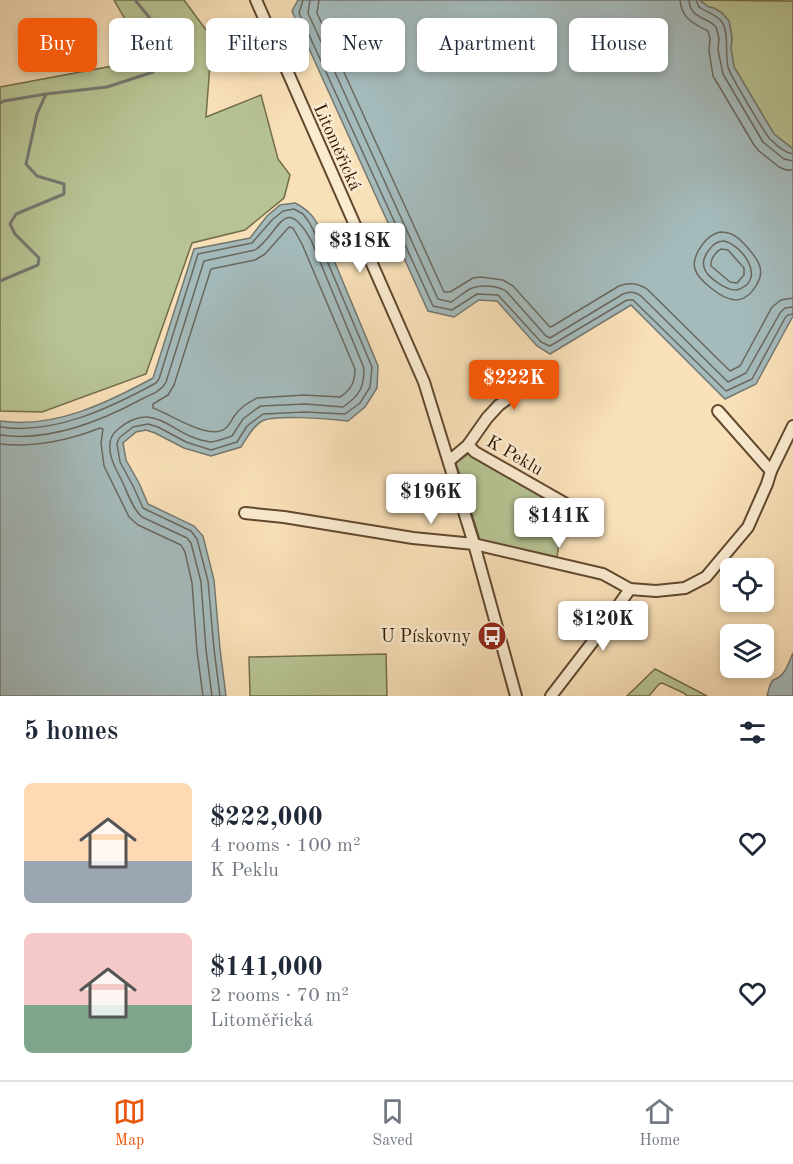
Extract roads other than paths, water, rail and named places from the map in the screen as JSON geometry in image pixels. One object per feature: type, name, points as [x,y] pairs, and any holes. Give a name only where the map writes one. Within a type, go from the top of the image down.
[{"type":"street","name":"Litoměřická","points":[[256,0],[424,382],[474,544],[516,696]]},
{"type":"street","points":[[468,445],[499,405],[550,368]]},
{"type":"street","points":[[718,411],[771,471]]},
{"type":"street","points":[[245,513],[413,538],[474,544],[603,574],[630,589],[656,591],[685,588],[706,578],[748,527],[793,426]]},
{"type":"street","name":"K Peklu","points":[[449,461],[468,445],[475,452],[568,505]]},
{"type":"street","points":[[551,696],[630,589]]},
{"type":"water","points":[[298,0],[699,0],[722,13],[729,21],[734,67],[774,134],[793,149],[793,316],[756,384],[725,399],[631,305],[550,354],[537,346],[497,301],[479,300],[454,317],[428,311],[309,48],[309,18],[295,18],[292,11]]},
{"type":"water","points":[[295,203],[305,209],[318,224],[378,366],[377,388],[365,407],[348,421],[303,418],[268,419],[255,426],[241,447],[211,456],[184,448],[146,430],[136,432],[123,443],[126,460],[148,504],[194,526],[203,536],[214,580],[226,696],[0,696],[0,421],[40,421],[60,418],[99,405],[153,378],[194,249],[250,238],[267,216],[280,205]]},
{"type":"water","points":[[793,653],[793,696],[767,696],[773,680],[783,673]]},
{"type":"waterway","points":[[0,103],[46,94],[107,87],[153,72],[167,57],[167,39],[135,0]]},
{"type":"waterway","points":[[0,281],[38,265],[39,258],[15,234],[10,224],[16,214],[64,194],[64,184],[37,176],[26,164],[37,114],[46,94]]},
{"type":"place","name":"U Pískovny","points":[[492,636]]}]
